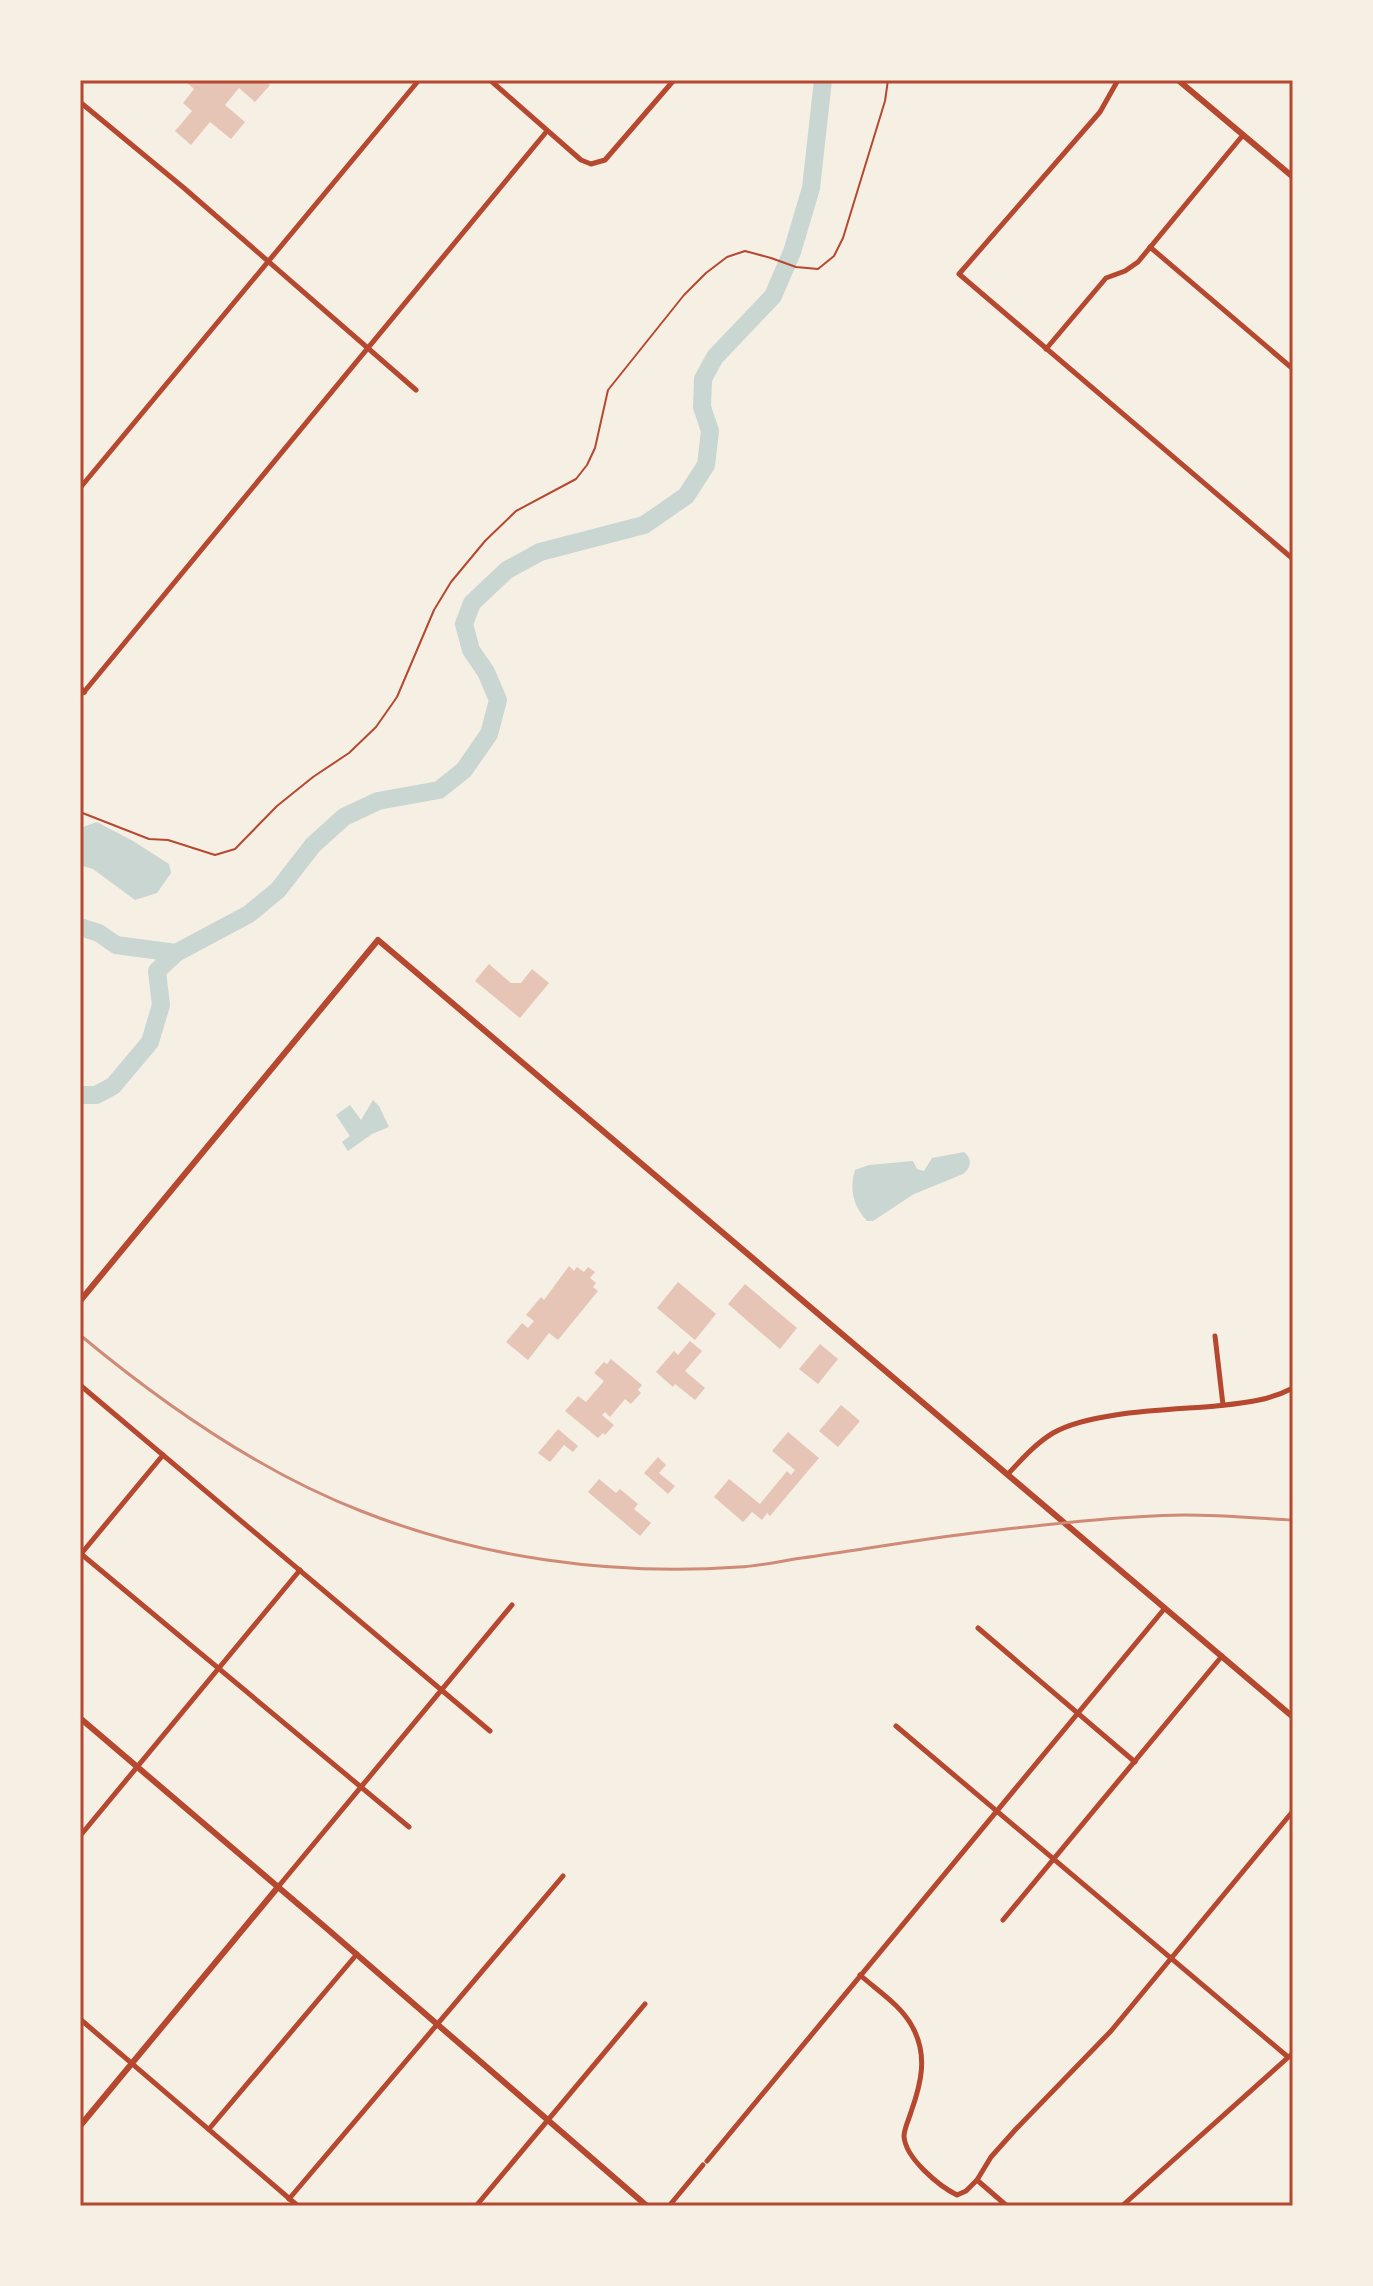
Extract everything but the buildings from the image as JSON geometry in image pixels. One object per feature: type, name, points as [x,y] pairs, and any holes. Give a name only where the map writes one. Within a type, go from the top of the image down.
[{"type":"street","points":[[80,488],[419,80]]},
{"type":"street","points":[[490,80],[581,160],[597,164],[605,160],[674,80]]},
{"type":"street","points":[[1118,80],[1100,112],[959,274],[1293,559]]},
{"type":"street","points":[[1178,80],[1293,177]]},
{"type":"street","points":[[80,102],[416,390]]},
{"type":"street","points":[[82,690],[547,131]]},
{"type":"street","points":[[1046,349],[1106,278],[1138,262],[1243,135]]},
{"type":"street","points":[[1150,247],[1293,369]]},
{"type":"street","points":[[80,1301],[378,940],[1293,1717]]},
{"type":"street","points":[[1215,1336],[1223,1405]]},
{"type":"street","points":[[80,1385],[490,1731]]},
{"type":"street","points":[[1008,1474],[1030,1449],[1054,1432],[1076,1423],[1105,1417],[1264,1401],[1293,1388]]},
{"type":"street","points":[[163,1455],[80,1554],[409,1827]]},
{"type":"street","points":[[80,1836],[300,1570]]},
{"type":"street","points":[[80,2126],[512,1605]]},
{"type":"street","points":[[669,2206],[1165,1608]]},
{"type":"street","points":[[978,1628],[1135,1762]]},
{"type":"street","points":[[1003,1920],[1222,1656]]},
{"type":"street","points":[[80,1718],[647,2206]]},
{"type":"street","points":[[896,1726],[1171,1959],[1290,2055],[1122,2206]]},
{"type":"street","points":[[860,1975],[900,2009],[913,2027],[920,2045],[923,2067],[920,2088],[904,2135],[908,2150],[917,2162],[944,2188],[957,2195],[977,2180],[991,2157],[1111,2031],[1293,1811]]},
{"type":"street","points":[[289,2199],[563,1876]]},
{"type":"street","points":[[209,2129],[357,1954]]},
{"type":"street","points":[[476,2206],[645,2004]]},
{"type":"street","points":[[80,2019],[298,2206]]},
{"type":"street","points":[[977,2180],[1007,2206]]},
{"type":"path","points":[[80,812],[149,839],[168,840],[215,855],[235,849],[277,806],[349,753],[376,727],[397,697],[434,610],[451,582],[485,541],[516,511],[576,479],[587,465],[595,448],[608,390],[684,295],[727,257],[745,251],[796,267],[818,269],[834,256],[843,238],[885,101],[888,80]]},
{"type":"shaded area","points":[[97,822],[169,864],[171,873],[157,893],[135,900],[93,869],[80,865],[80,828]]},
{"type":"shaded area","points":[[373,1100],[389,1127],[372,1134],[348,1151],[342,1142],[350,1136],[336,1115],[350,1105],[361,1120]]},
{"type":"shaded area","points":[[964,1152],[970,1163],[963,1174],[914,1194],[873,1221],[867,1221],[858,1209],[852,1191],[855,1170],[869,1165],[913,1161],[917,1169],[924,1171],[932,1158]]},
{"type":"waterway","points":[[80,1095],[96,1095],[113,1086],[150,1042],[161,1005],[157,971],[176,953],[249,914],[278,890],[313,845],[344,817],[378,801],[439,790],[464,770],[489,734],[498,700],[486,672],[471,650],[464,624],[472,603],[507,570],[540,552],[644,525],[686,496],[706,465],[710,431],[702,407],[703,379],[715,357],[773,296],[792,252],[811,188],[823,80]]},
{"type":"waterway","points":[[80,927],[99,933],[116,945],[176,953]]},
{"type":"railway","points":[[80,1335],[213,1434],[323,1495],[452,1541],[547,1560],[643,1569],[739,1567],[952,1536],[1105,1519],[1184,1515],[1293,1520]]}]
